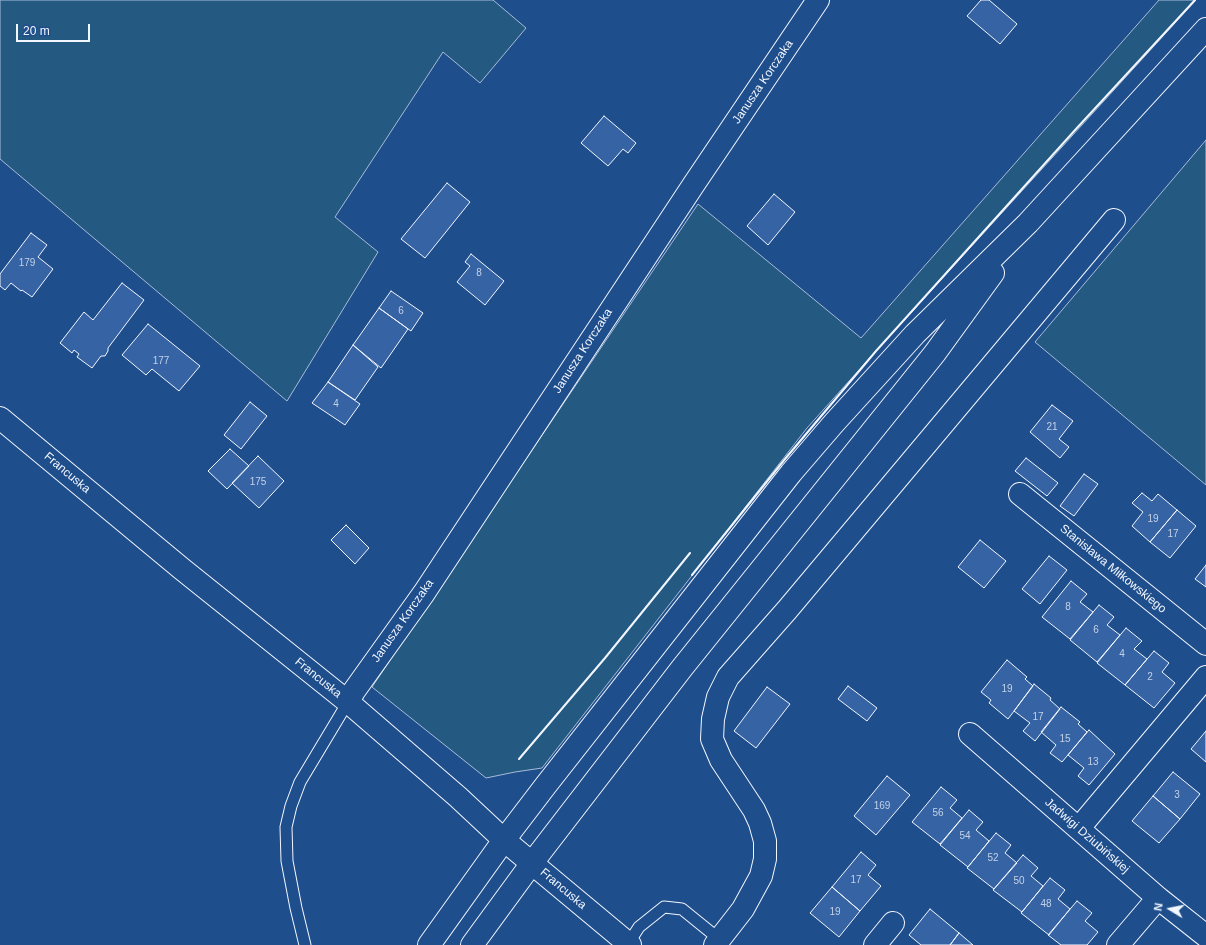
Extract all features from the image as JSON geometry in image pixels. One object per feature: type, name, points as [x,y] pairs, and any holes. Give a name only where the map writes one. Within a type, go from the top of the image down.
[{"type":"main road","name":"Janusza Korczaka","points":[[348,702],[354,691],[424,593],[694,184],[818,0]]},
{"type":"main road","points":[[429,945],[504,840],[644,659],[805,456],[915,334],[1028,223],[1206,29]]},
{"type":"main road","points":[[717,942],[743,909],[761,876],[765,859],[765,841],[760,823],[754,810],[721,760],[712,739],[712,719],[718,697],[728,678],[803,592],[1114,220]]},
{"type":"main road","points":[[472,945],[532,863],[682,668],[935,353],[1028,223]]},
{"type":"main road","name":"Francuska","points":[[0,418],[182,569],[348,702],[458,797],[504,840],[629,944]]},
{"type":"main road","name":"Stanisława Miłkowskiego","points":[[1020,494],[1206,644]]},
{"type":"main road","points":[[1079,828],[1206,677]]},
{"type":"main road","name":"Jadwigi Dziubińskiej","points":[[970,734],[1158,898],[1206,936]]},
{"type":"main road","points":[[1118,945],[1158,898]]},
{"type":"main road","points":[[874,945],[893,923]]},
{"type":"lane","points":[[304,945],[287,861],[286,827],[291,806],[300,782],[348,702]]},
{"type":"lane","points":[[629,944],[639,927],[664,907],[682,909],[717,942]]},
{"type":"shaded area","points":[[0,0],[493,0],[526,28],[480,83],[443,52],[335,217],[378,252],[287,401],[0,159]]},
{"type":"shaded area","points":[[1159,0],[1196,0],[807,428],[542,768],[486,778],[372,687],[698,204],[861,338]]},
{"type":"shaded area","points":[[1206,140],[1206,485],[1035,342]]},
{"type":"building","points":[[981,0],[989,0],[1017,24],[1000,44],[967,16]]},
{"type":"building","points":[[604,116],[636,143],[628,153],[623,149],[608,166],[581,143]]},
{"type":"building","points":[[447,183],[470,202],[425,258],[401,239]]},
{"type":"building","points":[[774,194],[795,212],[768,245],[747,226]]},
{"type":"building","points":[[31,233],[47,245],[38,257],[53,269],[32,297],[11,283],[5,290],[0,286],[0,274]]},
{"type":"building","points":[[471,254],[504,281],[485,305],[457,282],[470,266],[465,262]]},
{"type":"building","points":[[122,283],[144,300],[108,348],[105,356],[101,356],[92,368],[77,357],[79,354],[74,350],[72,353],[60,343],[84,312],[93,320]]},
{"type":"building","points":[[391,291],[423,313],[411,331],[379,308]]},
{"type":"building","points":[[379,308],[408,329],[381,368],[353,345]]},
{"type":"building","points":[[148,324],[200,366],[179,391],[152,369],[146,375],[122,355]]},
{"type":"building","points":[[353,345],[378,367],[355,400],[328,382]]},
{"type":"building","points":[[328,382],[360,404],[345,425],[312,403]]},
{"type":"building","points":[[250,402],[267,416],[241,449],[224,435]]},
{"type":"building","points":[[1052,405],[1073,421],[1059,439],[1069,447],[1060,458],[1030,432]]},
{"type":"building","points":[[230,449],[249,466],[227,489],[208,471]]},
{"type":"building","points":[[258,456],[284,481],[259,508],[232,483]]},
{"type":"building","points":[[1026,458],[1058,483],[1047,496],[1015,471]]},
{"type":"building","points":[[1084,474],[1098,484],[1074,516],[1060,506]]},
{"type":"building","points":[[1142,493],[1152,501],[1158,494],[1177,510],[1150,542],[1132,526],[1143,512],[1132,503]]},
{"type":"building","points":[[1177,510],[1196,526],[1170,558],[1150,542]]},
{"type":"building","points":[[346,525],[369,548],[355,564],[331,540]]},
{"type":"building","points":[[980,540],[1006,561],[984,588],[958,567]]},
{"type":"building","points":[[1049,556],[1067,570],[1040,604],[1022,589]]},
{"type":"building","points":[[1206,565],[1206,587],[1195,579]]},
{"type":"building","points":[[1071,581],[1087,594],[1080,602],[1093,612],[1070,639],[1042,617]]},
{"type":"building","points":[[1099,605],[1114,617],[1107,625],[1120,635],[1097,662],[1070,640]]},
{"type":"building","points":[[1126,628],[1142,641],[1134,649],[1147,659],[1125,685],[1097,663]]},
{"type":"building","points":[[1154,651],[1169,663],[1162,672],[1175,683],[1154,708],[1125,685]]},
{"type":"building","points":[[1007,660],[1027,677],[1025,679],[1033,686],[1008,719],[989,703],[991,700],[981,692]]},
{"type":"building","points":[[1034,684],[1051,698],[1050,700],[1060,709],[1035,741],[1023,731],[1030,723],[1014,711]]},
{"type":"building","points":[[848,686],[877,708],[867,721],[838,699]]},
{"type":"building","points":[[767,687],[790,704],[756,748],[734,731]]},
{"type":"building","points":[[1061,707],[1080,722],[1078,724],[1087,732],[1062,762],[1050,753],[1056,745],[1041,732]]},
{"type":"building","points":[[1089,730],[1115,754],[1089,785],[1078,776],[1084,768],[1068,755]]},
{"type":"building","points":[[1206,731],[1206,762],[1191,749]]},
{"type":"building","points":[[1173,772],[1200,794],[1180,819],[1153,796]]},
{"type":"building","points":[[887,776],[910,795],[876,835],[854,816]]},
{"type":"building","points":[[941,787],[957,800],[950,808],[962,818],[940,844],[912,822]]},
{"type":"building","points":[[1153,796],[1180,819],[1159,843],[1132,821]]},
{"type":"building","points":[[969,810],[983,822],[976,830],[989,841],[968,867],[940,845]]},
{"type":"building","points":[[996,833],[1011,845],[1005,853],[1017,863],[994,889],[967,868]]},
{"type":"building","points":[[861,852],[876,865],[868,875],[881,886],[860,911],[832,887]]},
{"type":"building","points":[[1023,855],[1038,868],[1031,876],[1043,886],[1022,912],[993,890]]},
{"type":"building","points":[[1050,878],[1065,890],[1058,899],[1070,909],[1049,935],[1021,913]]},
{"type":"building","points":[[832,887],[860,911],[839,937],[810,913]]},
{"type":"building","points":[[1077,901],[1092,913],[1085,921],[1098,932],[1087,945],[1061,945],[1048,935]]},
{"type":"building","points":[[930,909],[959,933],[950,945],[921,945],[909,935]]},
{"type":"building","points":[[959,933],[973,945],[950,945]]},
{"type":"wall","points":[[692,575],[785,459],[876,351],[1076,129],[1195,0]]},
{"type":"wall","points":[[519,759],[605,658],[690,553]]}]
